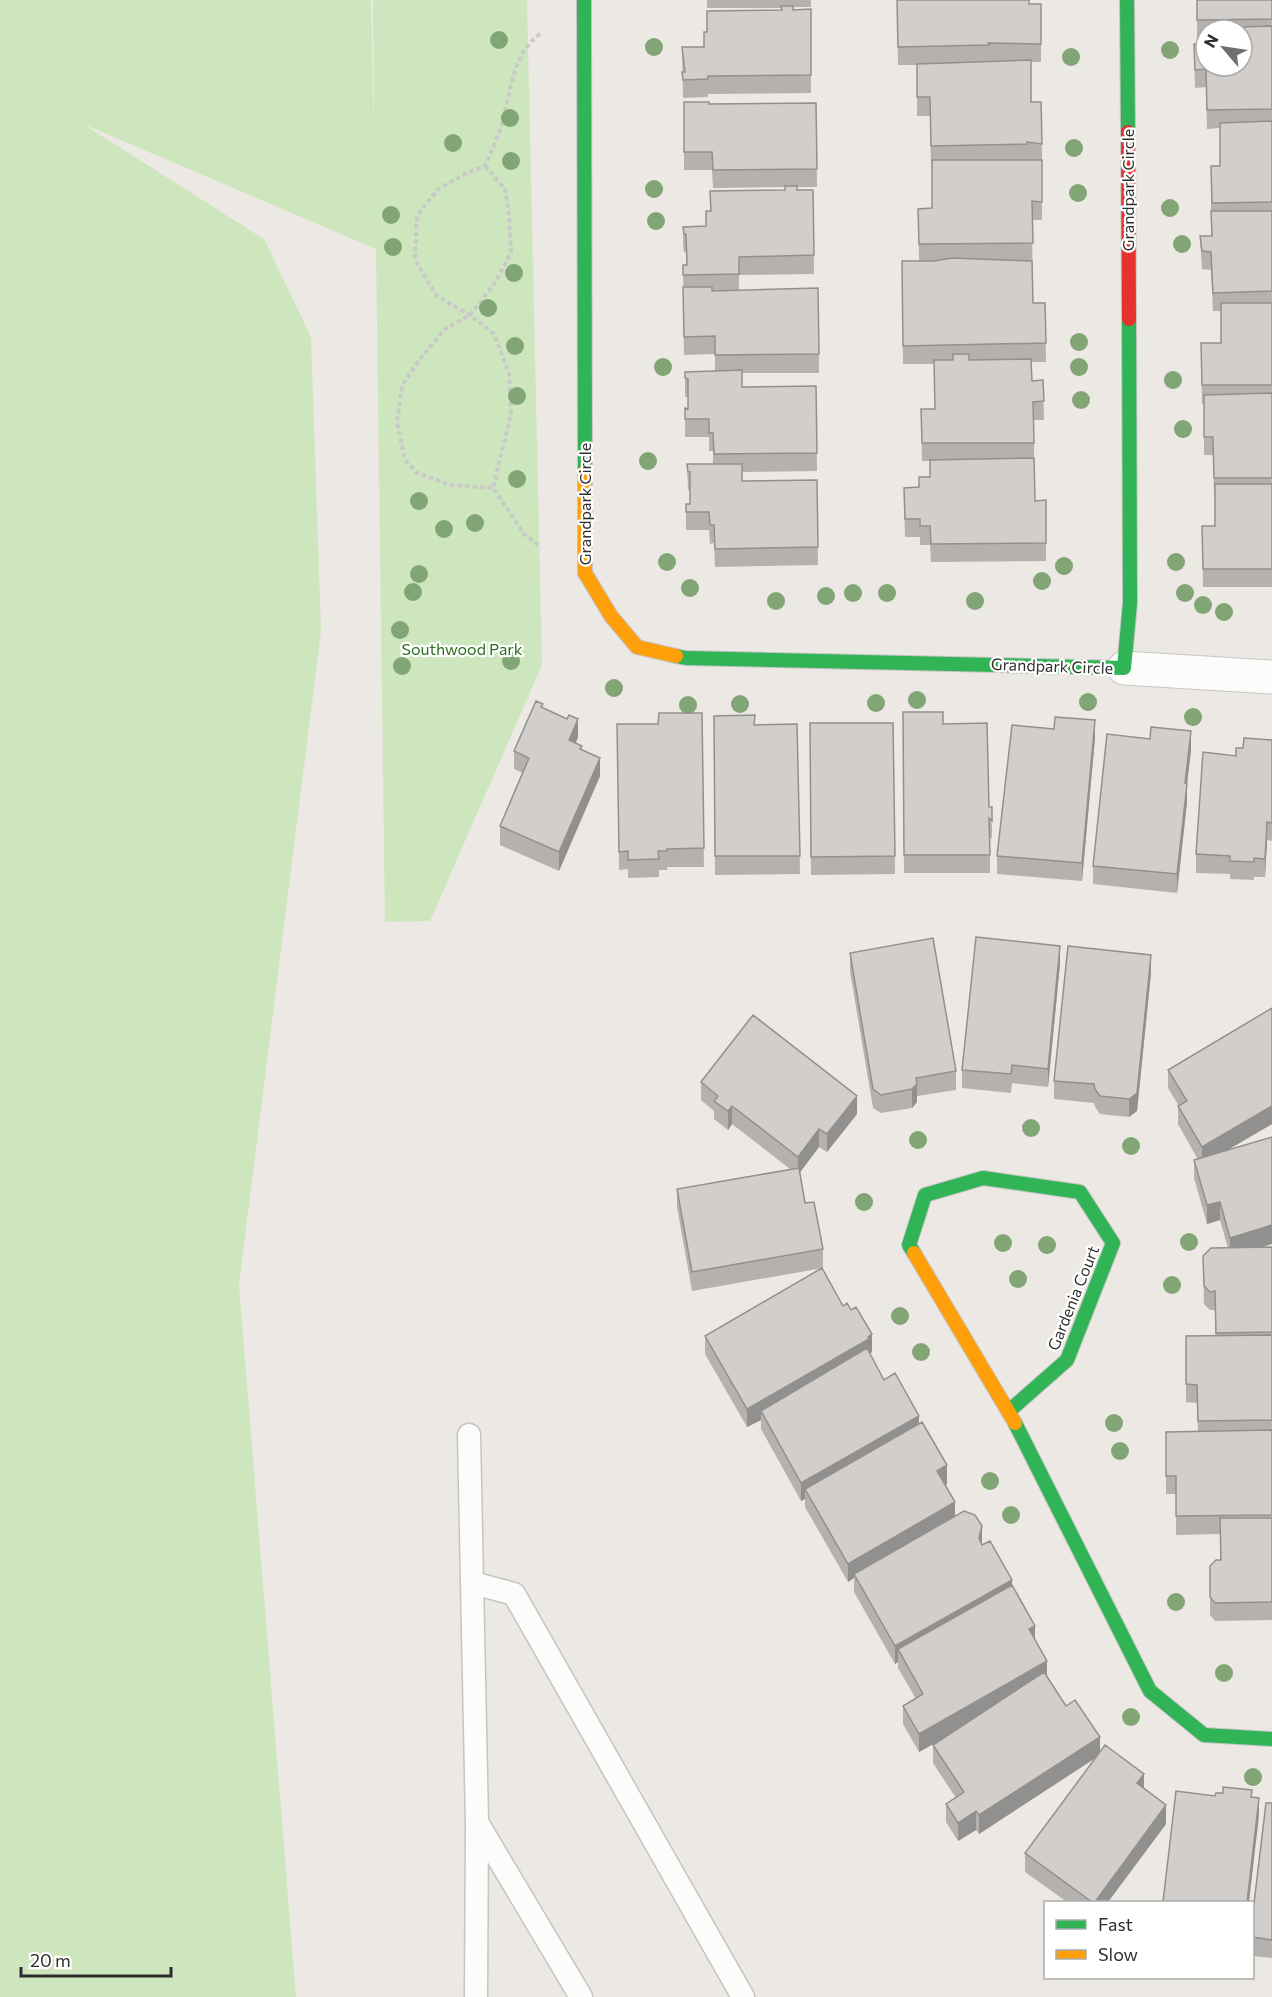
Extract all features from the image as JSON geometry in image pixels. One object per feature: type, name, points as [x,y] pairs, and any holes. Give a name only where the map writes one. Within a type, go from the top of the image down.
[{"type":"street","name":"Grandpark Circle","points":[[584,0],[585,573],[611,616],[637,647],[686,658],[1124,668],[1272,677]]},
{"type":"street","name":"Grandpark Circle","points":[[1124,668],[1130,603],[1127,0]]},
{"type":"street","name":"Gardenia Court","points":[[1009,1411],[1067,1360],[1113,1242],[1080,1192],[983,1178],[925,1195],[909,1245],[1009,1411],[1150,1691],[1204,1736],[1272,1739]]},
{"type":"lane","points":[[469,1435],[477,1823],[476,1997]]},
{"type":"lane","points":[[473,1583],[514,1594],[743,1997]]},
{"type":"lane","points":[[477,1823],[581,1997]]},
{"type":"path","points":[[585,16],[538,35],[523,52],[511,84],[502,124],[485,166],[438,189],[417,216],[415,260],[437,296],[470,315],[494,334],[509,373],[510,414],[493,488],[525,535],[558,560],[585,573]]},
{"type":"path","points":[[485,166],[505,189],[511,252],[495,283],[470,315],[444,330],[419,360],[402,386],[397,422],[405,460],[417,472],[450,484],[493,488]]},
{"type":"green space","name":"Southwood Park","points":[[0,0],[371,0],[374,146],[373,0],[527,0],[542,665],[430,921],[385,922],[376,249],[83,124],[264,239],[311,337],[321,631],[239,1284],[296,1997],[0,1997]]},
{"type":"building","points":[[897,0],[1029,0],[1029,4],[1041,4],[1041,44],[988,43],[989,45],[898,47]]},
{"type":"building","points":[[1197,0],[1272,0],[1272,19],[1197,18]]},
{"type":"building","points":[[781,6],[793,6],[793,10],[811,9],[811,75],[708,76],[708,79],[683,80],[682,72],[685,72],[682,47],[704,47],[707,11],[782,10]]},
{"type":"building","points":[[1272,26],[1272,109],[1207,110],[1206,78],[1254,78],[1254,27]]},
{"type":"building","points":[[1031,60],[1031,102],[1041,102],[1042,144],[1027,142],[1027,144],[931,146],[930,97],[917,97],[917,64]]},
{"type":"building","points":[[684,102],[709,102],[709,104],[816,103],[817,169],[713,170],[712,152],[684,152]]},
{"type":"building","points":[[1272,121],[1272,202],[1212,203],[1211,166],[1220,166],[1220,123]]},
{"type":"building","points":[[932,160],[1042,160],[1042,202],[1032,201],[1033,243],[919,244],[918,209],[932,208]]},
{"type":"building","points":[[785,186],[797,186],[797,190],[813,190],[814,255],[739,257],[739,274],[683,275],[683,265],[687,265],[686,234],[684,234],[683,227],[706,226],[706,211],[711,211],[710,191],[785,190]]},
{"type":"building","points":[[1211,211],[1272,211],[1272,291],[1213,293],[1211,252],[1202,251],[1200,236],[1212,236]]},
{"type":"building","points":[[952,258],[1032,261],[1033,303],[1045,303],[1046,343],[903,346],[902,261],[934,261]]},
{"type":"building","points":[[683,287],[712,287],[712,291],[818,288],[819,354],[715,355],[715,336],[684,337]]},
{"type":"building","points":[[1221,303],[1272,303],[1272,385],[1202,385],[1201,343],[1221,343]]},
{"type":"building","points":[[953,354],[969,354],[969,360],[1031,359],[1032,381],[1043,380],[1044,401],[1033,402],[1034,443],[922,443],[921,409],[935,409],[934,360],[953,360]]},
{"type":"building","points":[[742,370],[742,387],[816,386],[817,453],[714,454],[713,433],[709,433],[709,419],[685,419],[685,408],[688,409],[688,379],[685,378],[685,372]]},
{"type":"building","points":[[1272,393],[1272,478],[1214,478],[1213,437],[1204,437],[1204,395]]},
{"type":"building","points":[[1034,458],[1035,501],[1046,500],[1046,543],[931,544],[930,526],[920,526],[920,519],[905,519],[904,488],[919,487],[919,477],[930,477],[930,460]]},
{"type":"building","points":[[687,464],[742,464],[742,481],[817,480],[818,547],[715,549],[714,525],[710,525],[709,512],[686,512],[686,504],[690,504],[690,472],[688,472]]},
{"type":"building","points":[[1215,484],[1272,484],[1272,569],[1203,569],[1202,526],[1215,526]]},
{"type":"building","points":[[536,701],[543,704],[541,707],[567,719],[569,715],[578,719],[569,740],[582,746],[580,749],[600,758],[559,852],[500,826],[529,758],[514,751]]},
{"type":"building","points":[[903,712],[943,712],[943,724],[987,723],[989,807],[992,807],[992,821],[989,818],[990,855],[904,855]]},
{"type":"building","points":[[659,713],[702,713],[704,848],[667,849],[667,851],[658,851],[659,859],[628,860],[628,851],[619,852],[617,724],[658,724]]},
{"type":"building","points":[[755,715],[754,725],[797,724],[800,856],[715,856],[714,716]]},
{"type":"building","points":[[1055,717],[1095,720],[1082,863],[997,856],[1012,725],[1054,729]]},
{"type":"building","points":[[810,723],[893,723],[895,856],[811,857]]},
{"type":"building","points":[[1151,727],[1191,731],[1177,874],[1093,866],[1107,734],[1150,739]]},
{"type":"building","points":[[1244,738],[1272,740],[1272,823],[1267,822],[1265,859],[1254,858],[1254,862],[1230,861],[1230,856],[1196,854],[1203,752],[1236,756],[1236,748],[1243,748]]},
{"type":"building","points":[[976,937],[1060,946],[1048,1069],[1012,1065],[1011,1074],[962,1070]]},
{"type":"building","points":[[933,938],[956,1071],[916,1078],[917,1084],[912,1089],[881,1095],[873,1089],[850,953]]},
{"type":"building","points":[[1068,946],[1151,955],[1137,1093],[1129,1099],[1100,1096],[1094,1084],[1054,1081]]},
{"type":"building","points":[[1272,1008],[1272,1106],[1202,1147],[1178,1106],[1187,1101],[1168,1070]]},
{"type":"building","points":[[753,1015],[857,1096],[827,1134],[819,1129],[798,1157],[732,1106],[728,1111],[714,1101],[718,1096],[701,1082]]},
{"type":"building","points":[[1272,1137],[1272,1225],[1230,1238],[1220,1202],[1207,1205],[1194,1160]]},
{"type":"building","points":[[799,1168],[805,1203],[814,1202],[823,1249],[692,1272],[677,1189]]},
{"type":"building","points":[[1272,1247],[1272,1332],[1216,1333],[1215,1291],[1210,1292],[1204,1286],[1203,1256],[1211,1248]]},
{"type":"building","points":[[822,1268],[843,1306],[847,1303],[851,1310],[856,1307],[872,1334],[868,1337],[869,1339],[747,1409],[705,1336]]},
{"type":"building","points":[[1272,1335],[1272,1420],[1198,1421],[1197,1385],[1186,1384],[1186,1336]]},
{"type":"building","points":[[867,1348],[884,1380],[895,1373],[919,1416],[801,1483],[761,1411]]},
{"type":"building","points":[[922,1422],[947,1465],[937,1471],[955,1502],[848,1564],[805,1489]]},
{"type":"building","points":[[1272,1430],[1272,1515],[1176,1516],[1176,1476],[1166,1476],[1166,1432]]},
{"type":"building","points":[[964,1511],[975,1515],[982,1526],[979,1538],[982,1545],[990,1541],[1012,1580],[895,1646],[854,1574]]},
{"type":"building","points":[[1220,1518],[1272,1518],[1272,1602],[1215,1603],[1210,1597],[1210,1566],[1216,1560],[1221,1560]]},
{"type":"building","points":[[1012,1585],[1035,1626],[1029,1629],[1047,1661],[919,1734],[903,1706],[923,1694],[898,1649]]},
{"type":"building","points":[[1044,1672],[1066,1706],[1075,1700],[1100,1737],[979,1815],[976,1811],[958,1823],[946,1804],[964,1792],[933,1745]]},
{"type":"building","points":[[1105,1745],[1144,1774],[1137,1783],[1166,1805],[1096,1901],[1091,1901],[1025,1853]]},
{"type":"building","points":[[1223,1787],[1252,1790],[1251,1797],[1259,1798],[1247,1901],[1163,1901],[1176,1791],[1215,1796],[1216,1793],[1223,1793]]},
{"type":"building","points":[[1266,1803],[1272,1803],[1272,1940],[1254,1937],[1254,1903]]},
{"type":"traffic: fast","points":[[584,0],[585,472]]},
{"type":"traffic: fast","points":[[1127,0],[1128,132]]},
{"type":"traffic: fast","points":[[676,656],[1124,668],[1130,603],[1129,319]]},
{"type":"traffic: fast","points":[[914,1253],[909,1245],[925,1195],[983,1178],[1080,1192],[1113,1243],[1067,1360],[1009,1411]]},
{"type":"traffic: fast","points":[[1015,1423],[1150,1691],[1204,1735],[1272,1739]]},
{"type":"traffic: slow","points":[[585,472],[585,573],[611,616],[637,647],[676,656]]},
{"type":"traffic: slow","points":[[914,1253],[1015,1423]]},
{"type":"traffic: jam","points":[[1128,132],[1129,319]]}]
